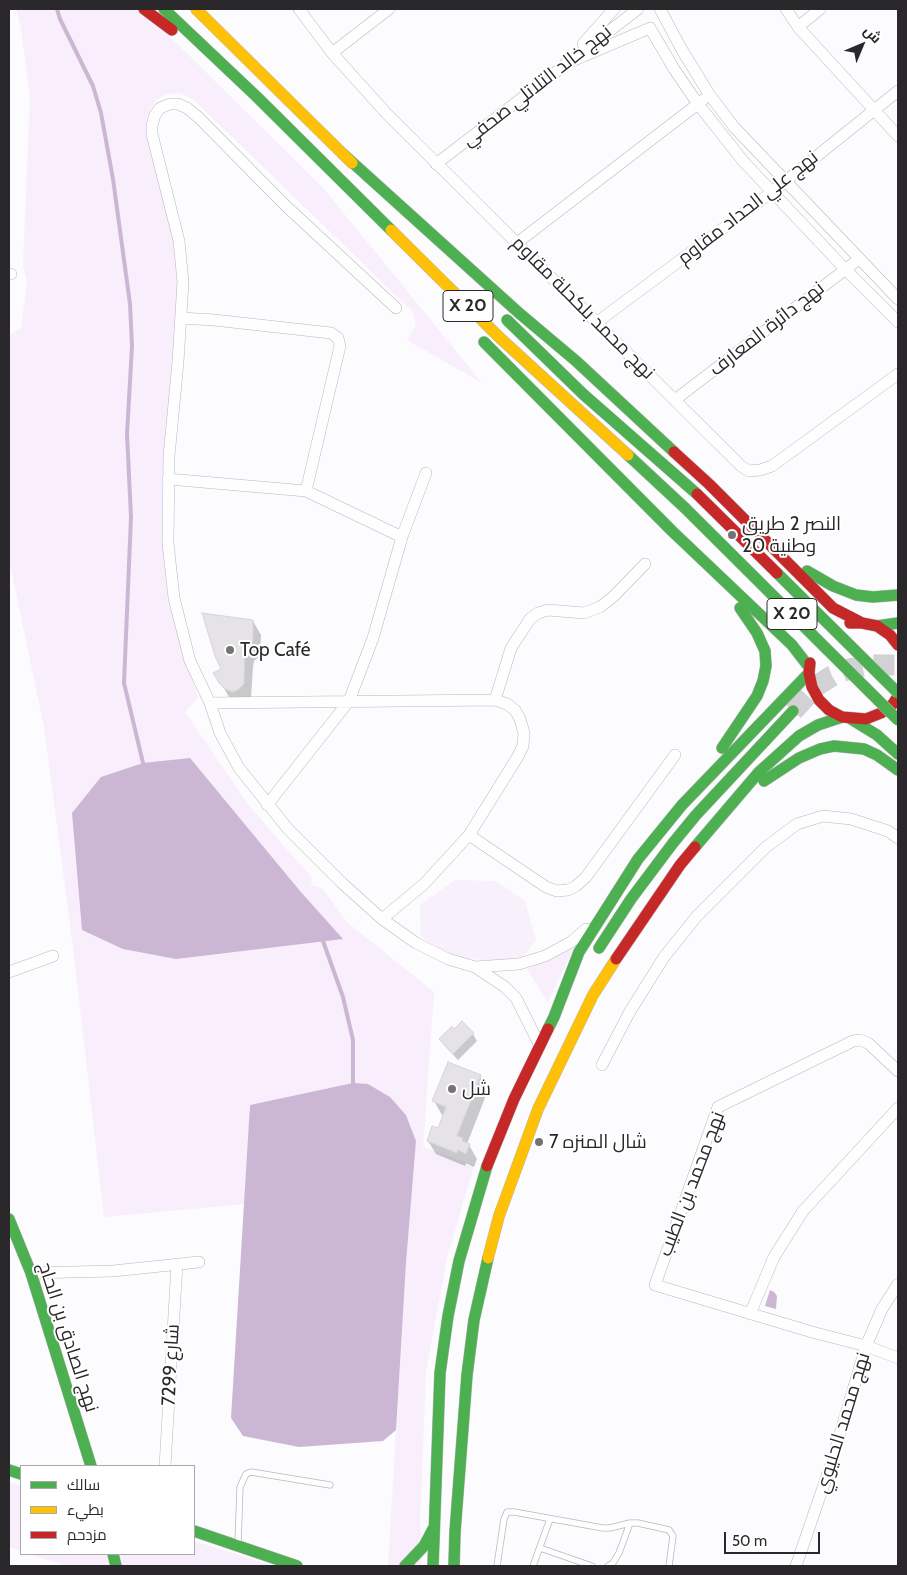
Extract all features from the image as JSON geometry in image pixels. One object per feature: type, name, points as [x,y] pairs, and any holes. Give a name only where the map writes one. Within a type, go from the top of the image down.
[{"type":"main road","points":[[144,9],[257,97]]},
{"type":"main road","name":"X 20","points":[[164,9],[257,97],[500,338],[685,508],[898,720]]},
{"type":"main road","name":"X 20","points":[[190,9],[270,82]]},
{"type":"main road","name":"X 20","points":[[196,9],[343,154],[476,290]]},
{"type":"main road","points":[[343,154],[482,280],[576,361],[709,484],[833,608],[862,623],[877,626],[898,622]]},
{"type":"main road","points":[[327,167],[450,305]]},
{"type":"main road","name":"X 20","points":[[497,310],[583,394],[697,494],[898,695]]},
{"type":"main road","points":[[477,334],[538,399],[672,531],[792,645],[809,670]]},
{"type":"main road","points":[[554,1017],[579,952],[638,860],[682,805],[753,703],[763,682],[766,666],[765,651],[757,633],[746,616],[672,531]]},
{"type":"main road","points":[[775,548],[825,581],[856,595],[873,597],[898,595]]},
{"type":"main road","points":[[862,623],[847,624],[832,629],[821,639],[813,652],[809,670],[812,687],[819,700],[829,710],[877,735],[898,754]]},
{"type":"main road","points":[[877,626],[890,635],[898,645]]},
{"type":"main road","points":[[682,805],[809,670]]},
{"type":"main road","points":[[454,1566],[467,1374],[474,1320],[485,1268],[499,1216],[538,1109],[593,995],[636,928],[680,865],[759,772],[799,736],[818,725],[847,718],[866,718],[881,714],[893,704],[898,695]]},
{"type":"main road","points":[[595,954],[631,899],[673,843],[793,711]]},
{"type":"main road","points":[[708,832],[764,780],[799,758],[820,748],[834,746],[864,749],[898,770]]},
{"type":"main road","points":[[433,1566],[440,1373],[448,1316],[459,1260],[491,1154],[539,1044],[554,1017],[585,970]]},
{"type":"main road","name":"نهج الصادق بن الحاج","points":[[9,1219],[31,1273],[91,1465]]},
{"type":"main road","points":[[405,1566],[424,1546],[434,1527]]},
{"type":"main road","points":[[195,1531],[297,1566]]},
{"type":"main road","points":[[455,1532],[460,1566]]},
{"type":"street","name":"نهج محمد بلكحلة مقاوم","points":[[299,9],[332,53],[386,114],[518,243],[596,323],[676,399],[741,466],[749,471],[772,466],[898,374]]},
{"type":"street","points":[[332,53],[389,9]]},
{"type":"street","points":[[565,64],[614,9]]},
{"type":"street","name":"نهج خالد التلاتلي صحفي","points":[[436,164],[638,9]]},
{"type":"street","points":[[660,9],[682,50],[710,94],[744,140],[898,299]]},
{"type":"street","points":[[786,9],[798,27],[898,136]]},
{"type":"street","points":[[798,27],[820,9]]},
{"type":"street","points":[[565,64],[650,28],[674,69],[698,104],[743,161],[898,322]]},
{"type":"street","name":"نهج علي الحداد مقاوم","points":[[596,323],[772,192],[898,90]]},
{"type":"street","points":[[518,243],[710,94]]},
{"type":"street","points":[[396,308],[286,206],[198,116],[178,104],[170,104],[160,108],[155,115],[152,125],[154,145],[179,241],[183,282],[168,479],[168,543],[174,598],[190,661],[210,704],[220,733],[239,768],[267,805],[310,852],[382,919],[422,946],[448,959],[474,967],[505,987],[516,998],[539,1044]]},
{"type":"street","name":"نهج دائرة المعارف","points":[[676,399],[859,259]]},
{"type":"street","points":[[181,318],[331,333],[338,338],[340,346],[306,491]]},
{"type":"street","points":[[267,805],[349,701],[373,638],[402,537],[426,472]]},
{"type":"street","points":[[168,479],[306,491],[402,537]]},
{"type":"street","points":[[495,700],[512,648],[530,619],[538,613],[548,610],[584,613],[600,607],[613,597],[645,564]]},
{"type":"street","points":[[210,704],[495,700],[507,704],[515,710],[524,733],[523,746],[518,758],[469,835],[424,884],[382,919]]},
{"type":"street","points":[[469,835],[546,887],[557,891],[568,890],[586,877],[675,755]]},
{"type":"street","points":[[602,1065],[629,1013],[664,957],[696,916],[774,842],[797,824],[823,816],[851,819],[888,831],[898,838]]},
{"type":"street","points":[[474,967],[519,964],[545,956],[571,942],[587,928],[619,889]]},
{"type":"street","points":[[9,972],[53,956]]},
{"type":"street","name":"نهج محمد بن الطيب","points":[[750,1314],[655,1285],[718,1107],[853,1041],[860,1040],[868,1043],[898,1071]]},
{"type":"street","points":[[898,1108],[803,1211],[774,1257],[750,1314],[866,1346],[898,1358]]},
{"type":"street","points":[[31,1273],[113,1271],[199,1262]]},
{"type":"street","name":"شارع 7299","points":[[165,1465],[177,1264]]},
{"type":"street","name":"نهج محمد الحليوي","points":[[796,1566],[832,1461],[866,1346],[882,1309],[898,1284]]},
{"type":"lane","points":[[238,1546],[240,1487],[246,1474],[251,1472],[330,1486]]},
{"type":"lane","points":[[497,1566],[504,1518],[507,1512],[514,1512],[603,1528],[638,1523],[669,1530],[674,1536],[669,1566]]},
{"type":"lane","points":[[533,1566],[550,1519]]},
{"type":"lane","points":[[608,1566],[614,1563],[630,1523]]},
{"type":"lane","points":[[540,1548],[592,1566]]},
{"type":"shaded area","points":[[16,9],[142,9],[324,189],[482,383],[407,340],[416,325],[413,312],[194,100],[180,93],[168,94],[157,99],[150,109],[146,120],[149,142],[167,206],[180,280],[163,465],[162,538],[168,601],[198,698],[185,712],[247,803],[312,877],[311,885],[322,888],[347,922],[434,992],[423,1147],[474,1165],[447,1258],[426,1371],[420,1521],[422,1566],[388,1566],[406,1263],[416,1141],[406,1115],[390,1097],[368,1084],[250,1105],[245,1204],[104,1217],[73,947],[44,727],[9,559],[9,335],[21,328],[27,282],[23,266],[30,97],[21,28]]},
{"type":"shaded area","points":[[190,758],[300,891],[343,939],[176,959],[123,949],[82,930],[72,813],[101,777],[143,763]]},
{"type":"shaded area","points":[[455,880],[496,881],[525,901],[536,940],[522,958],[489,961],[455,957],[421,937],[420,905]]},
{"type":"shaded area","points":[[574,948],[548,1002],[527,969]]},
{"type":"shaded area","points":[[353,1083],[368,1084],[390,1097],[406,1115],[416,1141],[406,1263],[396,1430],[383,1441],[299,1447],[243,1436],[231,1418],[250,1105]]},
{"type":"shaded area","points":[[770,1290],[777,1296],[776,1309],[765,1306]]},
{"type":"shaded area","points":[[9,1482],[20,1486],[20,1551],[9,1547]]},
{"type":"shaded area","points":[[195,1541],[274,1566],[68,1566],[31,1555],[195,1555]]},
{"type":"building","name":"Top Café","points":[[202,613],[253,620],[253,642],[247,647],[245,653],[244,684],[238,690],[233,692],[225,689],[213,673],[221,669],[215,656]]},
{"type":"building","points":[[462,1021],[474,1033],[453,1054],[439,1039],[452,1026],[454,1029]]},
{"type":"building","points":[[448,1062],[481,1075],[457,1136],[463,1138],[462,1141],[470,1144],[466,1154],[458,1150],[457,1153],[427,1141],[432,1126],[438,1128],[446,1107],[432,1101]]},
{"type":"waterway","points":[[57,9],[60,19],[93,86],[101,113],[113,179],[130,304],[132,346],[127,434],[131,517],[124,683],[143,763]]},
{"type":"waterway","points":[[323,941],[343,997],[353,1040],[353,1083]]},
{"type":"tunnel","points":[[793,711],[816,686],[832,676],[849,669],[868,665],[898,665]]},
{"type":"traffic: fast","points":[[164,9],[257,97],[391,230]]},
{"type":"traffic: fast","points":[[343,154],[519,313],[576,361],[674,452]]},
{"type":"traffic: fast","points":[[507,320],[583,394],[697,494]]},
{"type":"traffic: fast","points":[[484,342],[672,531],[792,645],[809,667]]},
{"type":"traffic: fast","points":[[628,455],[685,508]]},
{"type":"traffic: fast","points":[[685,508],[898,720]]},
{"type":"traffic: fast","points":[[807,571],[833,586],[856,595],[873,597],[898,595]]},
{"type":"traffic: fast","points":[[777,573],[898,693]]},
{"type":"traffic: fast","points":[[722,748],[757,696],[766,666],[765,651],[757,633],[740,608]]},
{"type":"traffic: fast","points":[[877,626],[898,623]]},
{"type":"traffic: fast","points":[[548,1029],[579,952],[638,859],[682,805],[809,673]]},
{"type":"traffic: fast","points":[[599,948],[631,899],[673,843],[696,815],[793,711]]},
{"type":"traffic: fast","points":[[695,847],[759,772],[799,736],[818,725],[842,717]]},
{"type":"traffic: fast","points":[[851,719],[877,735],[898,754]]},
{"type":"traffic: fast","points":[[764,781],[799,758],[820,749],[834,746],[864,749],[877,755],[898,770]]},
{"type":"traffic: fast","points":[[433,1566],[440,1373],[448,1316],[459,1261],[487,1166]]},
{"type":"traffic: fast","points":[[9,1219],[31,1273],[91,1465]]},
{"type":"traffic: fast","points":[[454,1566],[467,1375],[474,1320],[488,1258]]},
{"type":"traffic: fast","points":[[9,1470],[20,1474]]},
{"type":"traffic: fast","points":[[405,1566],[424,1546],[433,1529]]},
{"type":"traffic: fast","points":[[195,1531],[297,1566]]},
{"type":"traffic: fast","points":[[113,1555],[116,1566]]},
{"type":"traffic: slow","points":[[196,9],[352,163]]},
{"type":"traffic: slow","points":[[391,230],[500,338],[628,455]]},
{"type":"traffic: slow","points":[[488,1258],[499,1216],[538,1109],[593,995],[616,959]]},
{"type":"traffic: jam","points":[[144,9],[172,30]]},
{"type":"traffic: jam","points":[[674,452],[709,484],[833,608],[862,623]]},
{"type":"traffic: jam","points":[[697,494],[777,573]]},
{"type":"traffic: jam","points":[[850,623],[877,626],[890,635],[898,645]]},
{"type":"traffic: jam","points":[[810,663],[809,673],[812,687],[819,700],[829,710],[842,717],[866,719],[881,713],[893,704],[898,696]]},
{"type":"traffic: jam","points":[[616,959],[680,865],[695,847]]},
{"type":"traffic: jam","points":[[487,1166],[514,1099],[548,1029]]},
{"type":"place","name":"النصر 2 طريق وطنية 20","points":[[732,535]]},
{"type":"place","name":"Top Café","points":[[230,650]]},
{"type":"place","name":"شل","points":[[452,1089]]},
{"type":"place","name":"شال المنزه 7","points":[[539,1142]]}]
